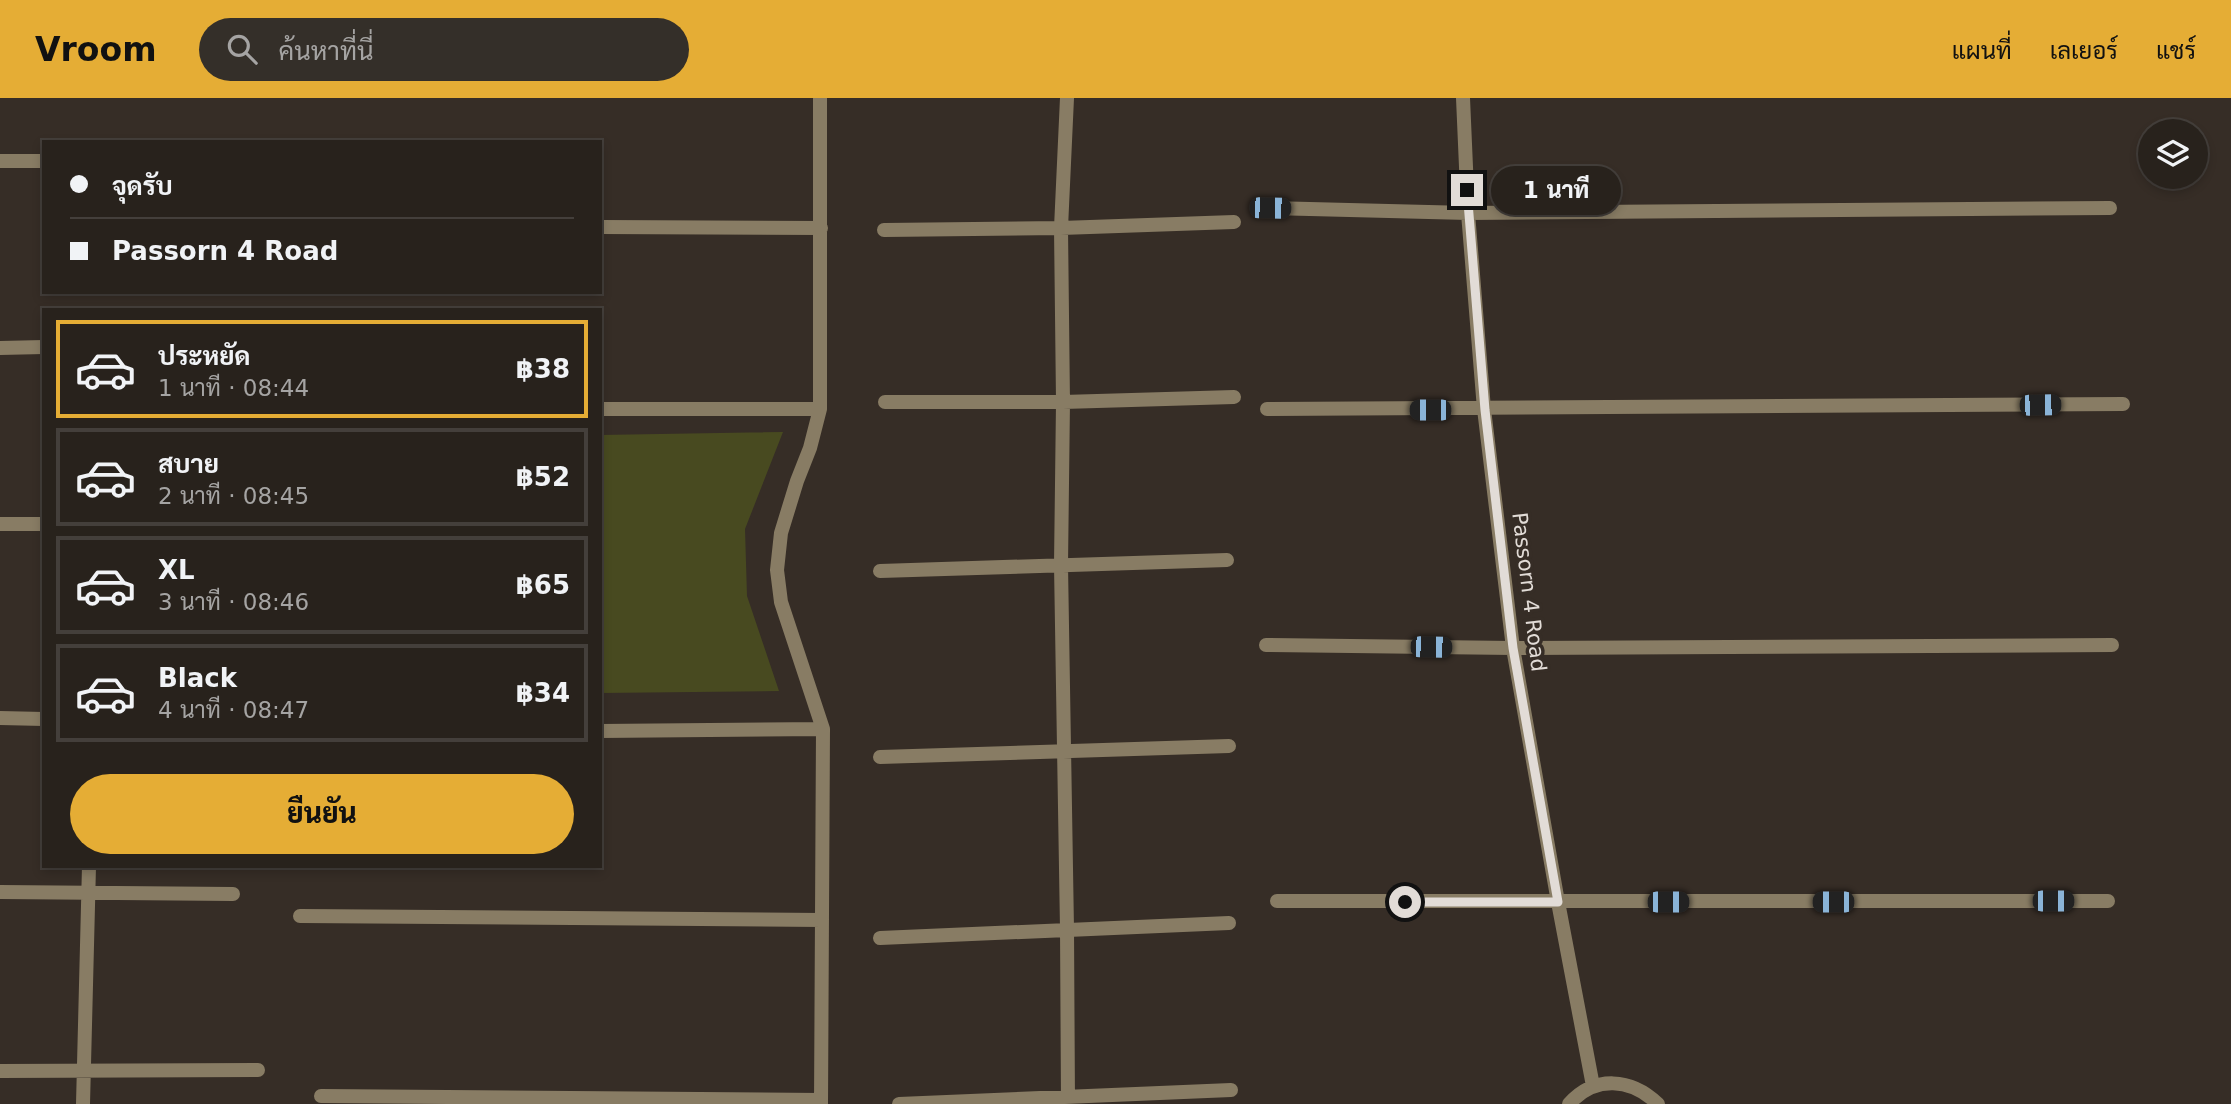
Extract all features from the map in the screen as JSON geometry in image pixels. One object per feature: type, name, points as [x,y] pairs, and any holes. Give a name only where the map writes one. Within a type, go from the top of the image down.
[{"type":"street","points":[[321,1096],[821,1102],[823,729],[781,602],[777,570],[781,533],[820,410],[820,98]]},
{"type":"street","points":[[1067,98],[1061,228],[1061,565],[1068,1101]]},
{"type":"street","name":"Passorn 4 Road","points":[[1463,98],[1468,213],[1485,410],[1513,648],[1594,1086]]},
{"type":"street","points":[[0,161],[42,161]]},
{"type":"street","points":[[1270,208],[1468,213],[2110,208]]},
{"type":"street","points":[[884,230],[1234,222]]},
{"type":"street","points":[[602,227],[821,228]]},
{"type":"street","points":[[0,348],[42,347]]},
{"type":"street","points":[[885,402],[1063,402],[1234,397]]},
{"type":"street","points":[[1266,410],[2123,404]]},
{"type":"street","points":[[602,409],[820,410]]},
{"type":"street","points":[[0,524],[42,524]]},
{"type":"street","points":[[880,571],[1227,560]]},
{"type":"street","points":[[1266,645],[1513,648],[2112,645]]},
{"type":"street","points":[[0,718],[42,719]]},
{"type":"street","points":[[602,731],[823,729]]},
{"type":"street","points":[[880,757],[1229,746]]},
{"type":"street","points":[[83,1104],[89,868]]},
{"type":"street","points":[[0,892],[233,894]]},
{"type":"street","points":[[1277,901],[2108,901]]},
{"type":"street","points":[[300,916],[822,920]]},
{"type":"street","points":[[880,938],[1229,923]]},
{"type":"street","points":[[0,1071],[258,1070]]},
{"type":"street","points":[[1569,1104],[1577,1095],[1594,1086],[1612,1083],[1630,1085],[1658,1104]]},
{"type":"street","points":[[900,1104],[1068,1101],[1231,1090]]},
{"type":"green space","points":[[783,432],[745,529],[747,596],[779,691],[602,693],[602,435]]},
{"type":"route","points":[[1405,902],[1558,902],[1513,648],[1485,410],[1467,190]]}]
